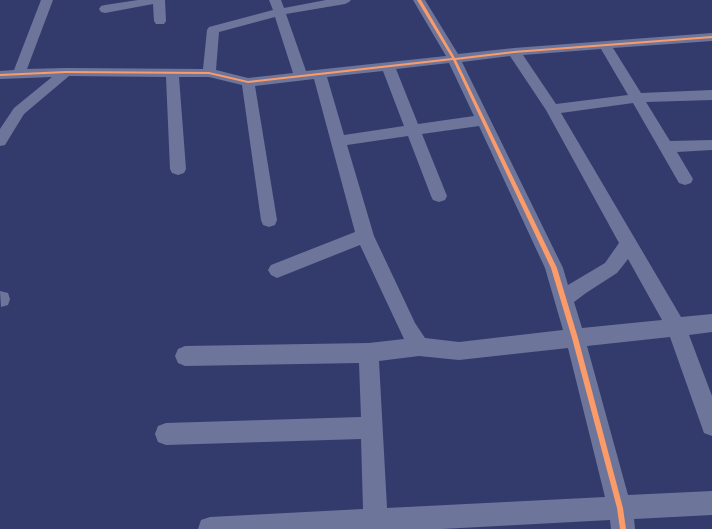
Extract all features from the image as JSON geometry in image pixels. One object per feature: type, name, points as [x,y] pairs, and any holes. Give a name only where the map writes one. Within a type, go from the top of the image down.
[{"type":"street","points":[[19,74],[47,0]]},
{"type":"street","points":[[105,8],[159,0],[160,21]]},
{"type":"street","points":[[209,73],[213,30],[278,6],[346,0]]},
{"type":"street","points":[[419,0],[454,59],[554,268],[575,338],[622,518]]},
{"type":"street","points":[[278,6],[301,76]]},
{"type":"street","points":[[0,75],[66,72],[209,73],[248,82],[514,52],[712,36]]},
{"type":"street","points":[[605,44],[685,179]]},
{"type":"street","points":[[514,52],[552,109],[676,327],[712,425]]},
{"type":"street","points":[[388,66],[440,196]]},
{"type":"street","points":[[0,141],[19,111],[66,72]]},
{"type":"street","points":[[172,72],[178,169]]},
{"type":"street","points":[[320,74],[364,236],[408,329],[419,347]]},
{"type":"street","points":[[248,82],[270,220]]},
{"type":"street","points":[[552,109],[637,98],[712,95]]},
{"type":"street","points":[[338,142],[483,120]]},
{"type":"street","points":[[666,147],[712,145]]},
{"type":"street","points":[[277,270],[364,236]]},
{"type":"street","points":[[563,300],[579,286],[611,268],[629,244]]},
{"type":"street","points":[[185,356],[369,352],[419,347],[459,351],[712,323]]},
{"type":"street","points":[[369,352],[376,525]]},
{"type":"street","points":[[166,434],[372,428]]},
{"type":"street","points":[[210,529],[622,518],[712,503]]},
{"type":"cycle path","points":[[419,0],[454,59],[554,268],[575,338],[620,508],[623,529]]},
{"type":"cycle path","points":[[0,75],[66,72],[209,73],[248,82],[514,52],[712,37]]}]
